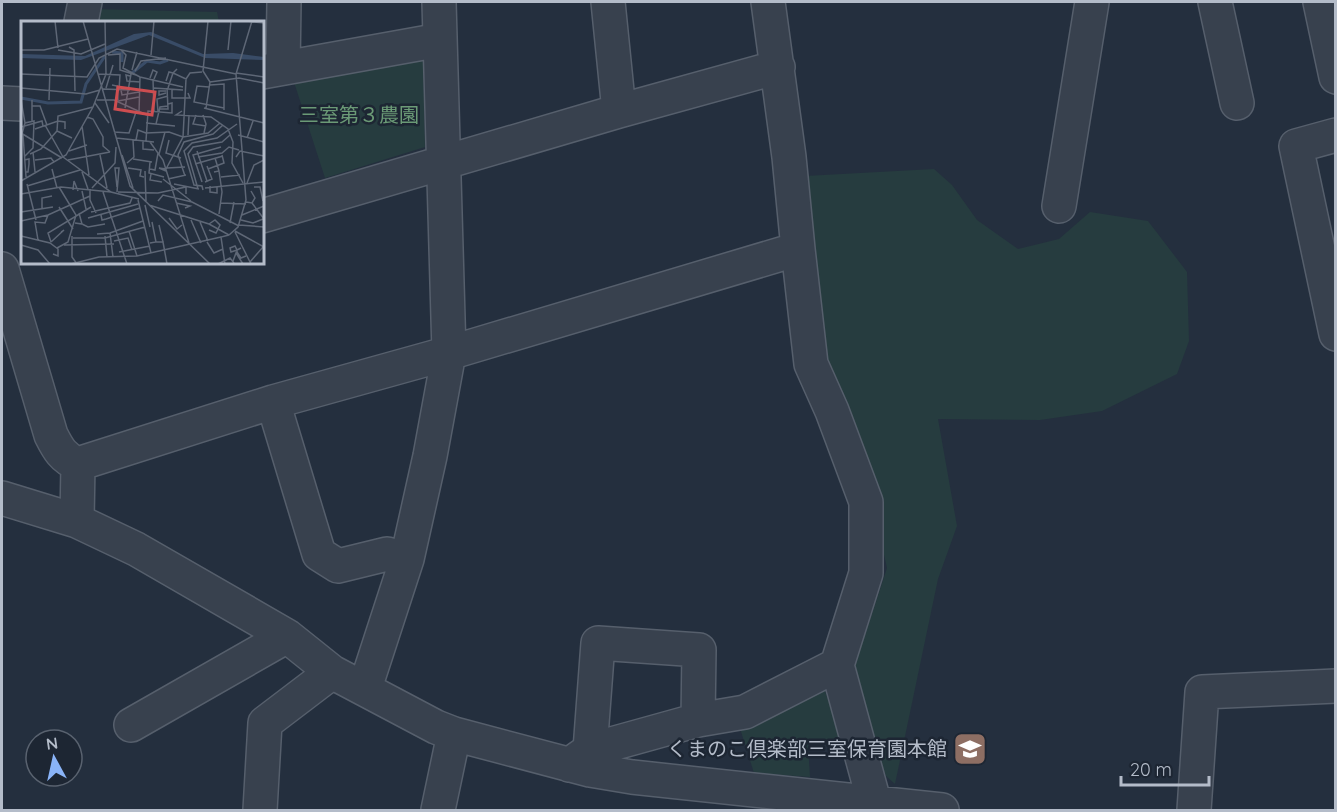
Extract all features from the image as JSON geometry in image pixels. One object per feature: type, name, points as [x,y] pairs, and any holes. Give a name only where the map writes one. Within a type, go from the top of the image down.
[{"type":"street","points":[[81,21],[85,2]]},
{"type":"street","points":[[284,2],[273,70],[440,40]]},
{"type":"street","points":[[365,688],[407,559],[430,456],[449,353],[439,2]]},
{"type":"street","points":[[608,2],[619,111]]},
{"type":"street","points":[[768,2],[789,157],[811,364],[866,502],[866,573],[837,665],[894,807]]},
{"type":"street","points":[[1059,206],[1092,2]]},
{"type":"street","points":[[1215,2],[1237,103]]},
{"type":"street","points":[[1326,9],[1335,77]]},
{"type":"street","points":[[264,215],[619,111],[778,67]]},
{"type":"street","points":[[2,103],[21,104]]},
{"type":"street","points":[[1335,135],[1296,146],[1335,334]]},
{"type":"street","points":[[2,269],[51,435],[61,453],[68,460],[78,464],[273,402],[449,353],[798,249]]},
{"type":"street","points":[[273,402],[319,554],[338,566],[387,554],[407,559]]},
{"type":"street","points":[[77,521],[78,464]]},
{"type":"street","points":[[2,498],[77,521],[136,549],[287,636],[332,672],[454,734],[580,757],[698,720],[751,709],[837,665]]},
{"type":"street","points":[[131,725],[287,636]]},
{"type":"street","points":[[698,720],[699,650],[598,643],[580,757],[590,770],[759,801],[942,810]]},
{"type":"street","points":[[260,810],[265,723],[332,672]]},
{"type":"street","points":[[1194,810],[1202,692],[1335,686]]},
{"type":"street","points":[[438,810],[454,734]]},
{"type":"green space","points":[[91,9],[217,12],[219,21],[89,21]]},
{"type":"green space","name":"三室第３農園","points":[[423,52],[425,147],[325,178],[292,76]]},
{"type":"green space","points":[[934,169],[952,185],[977,220],[1018,249],[1059,239],[1090,212],[1148,221],[1187,272],[1189,341],[1177,374],[1102,411],[1040,420],[938,419],[957,526],[938,579],[895,784],[886,776],[846,674],[866,632],[887,568],[875,515],[822,358],[805,176]]},
{"type":"green space","points":[[823,686],[843,739],[808,745],[810,777],[754,773],[738,722]]},
{"type":"place","name":"くまのこ倶楽部三室保育園本館","points":[[970,749]]}]
